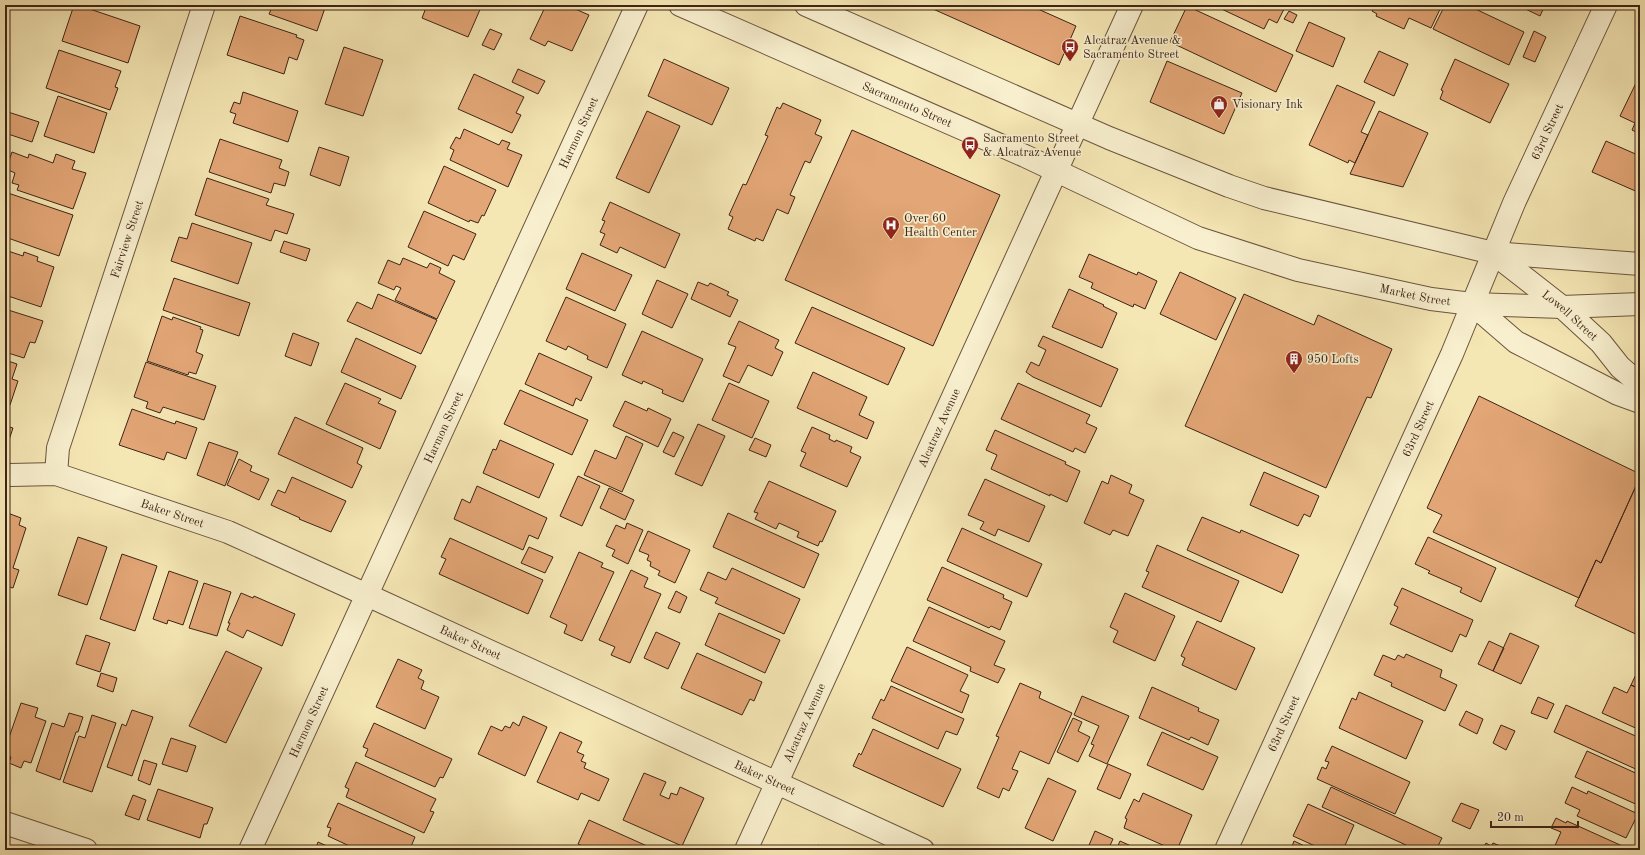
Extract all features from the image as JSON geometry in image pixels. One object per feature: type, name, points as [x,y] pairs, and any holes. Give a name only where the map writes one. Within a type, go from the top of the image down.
[{"type":"street","name":"Fairview Street","points":[[56,474],[58,448],[204,5]]},
{"type":"street","name":"Harmon Street","points":[[250,850],[637,5]]},
{"type":"street","name":"Sacramento Street","points":[[680,5],[973,133],[1198,238]]},
{"type":"street","points":[[806,5],[1078,124],[1229,186],[1264,198],[1493,253],[1640,264]]},
{"type":"street","name":"Alcatraz Avenue","points":[[746,850],[1132,5]]},
{"type":"street","name":"63rd Street","points":[[1226,850],[1444,371],[1514,203],[1606,5]]},
{"type":"street","name":"Market Street","points":[[1198,238],[1298,270],[1431,299],[1472,304],[1562,307],[1640,304]]},
{"type":"street","name":"Lowell Street","points":[[1493,253],[1562,307],[1601,343],[1620,367],[1640,384]]},
{"type":"street","points":[[1472,304],[1516,342],[1618,394],[1640,402]]},
{"type":"street","name":"Baker Street","points":[[5,474],[56,474],[228,532],[923,850]]},
{"type":"street","points":[[5,823],[86,850]]},
{"type":"building","points":[[74,5],[78,5],[140,26],[128,63],[62,41]]},
{"type":"building","points":[[273,5],[326,5],[317,31],[269,14]]},
{"type":"building","points":[[427,5],[482,5],[468,37],[422,18]]},
{"type":"building","points":[[546,5],[566,5],[589,15],[572,51],[548,41],[545,46],[530,39]]},
{"type":"building","points":[[924,5],[1029,5],[1076,26],[1059,65]]},
{"type":"building","points":[[1213,5],[1286,5],[1277,23],[1269,19],[1264,29]]},
{"type":"building","points":[[1375,5],[1442,5],[1431,28],[1409,18],[1404,29],[1376,16],[1377,14],[1372,11]]},
{"type":"building","points":[[1445,5],[1467,5],[1524,32],[1509,65],[1433,29]]},
{"type":"building","points":[[1517,5],[1545,5],[1540,16]]},
{"type":"building","points":[[1187,6],[1293,55],[1276,92],[1170,42]]},
{"type":"building","points":[[1289,11],[1297,15],[1293,23],[1284,19]]},
{"type":"building","points":[[240,16],[297,35],[296,37],[304,40],[297,60],[289,57],[284,74],[227,55]]},
{"type":"building","points":[[1309,22],[1345,38],[1333,67],[1296,51]]},
{"type":"building","points":[[490,29],[502,34],[494,50],[482,45]]},
{"type":"building","points":[[1534,31],[1546,37],[1535,62],[1523,57]]},
{"type":"building","points":[[344,47],[383,60],[363,116],[325,104]]},
{"type":"building","points":[[59,50],[121,71],[115,87],[118,88],[110,110],[46,88]]},
{"type":"building","points":[[1379,51],[1408,64],[1394,96],[1364,82]]},
{"type":"building","points":[[664,59],[729,88],[712,125],[648,96]]},
{"type":"building","points":[[1455,59],[1509,84],[1490,123],[1440,99],[1443,91],[1441,90]]},
{"type":"building","points":[[1167,61],[1242,93],[1224,134],[1150,102]]},
{"type":"building","points":[[518,69],[545,81],[538,94],[512,82]]},
{"type":"building","points":[[474,74],[524,97],[516,113],[521,115],[512,133],[458,109]]},
{"type":"building","points":[[1636,83],[1640,84],[1640,134],[1632,130],[1635,123],[1620,116]]},
{"type":"building","points":[[1337,85],[1375,102],[1361,132],[1368,135],[1355,163],[1349,160],[1348,163],[1309,145]]},
{"type":"building","points":[[243,92],[298,111],[288,142],[233,123],[236,114],[230,112],[234,102],[240,104]]},
{"type":"building","points":[[58,96],[107,113],[94,153],[44,136]]},
{"type":"building","points":[[783,103],[821,120],[815,134],[822,137],[810,163],[805,161],[790,195],[795,197],[788,214],[777,209],[763,241],[756,238],[755,241],[728,229],[733,217],[729,215],[743,184],[746,185],[768,136],[765,135],[777,107],[780,109]]},
{"type":"building","points":[[5,111],[39,122],[32,142],[5,133]]},
{"type":"building","points":[[647,111],[680,126],[649,193],[616,178]]},
{"type":"building","points":[[1379,111],[1428,133],[1403,187],[1350,174]]},
{"type":"building","points":[[464,129],[499,145],[502,140],[510,143],[507,149],[522,155],[508,187],[450,160],[454,150],[450,148],[456,137],[460,139]]},
{"type":"building","points":[[852,130],[1000,195],[933,346],[785,280]]},
{"type":"building","points":[[220,139],[282,160],[279,168],[289,172],[285,186],[274,183],[271,193],[209,172]]},
{"type":"building","points":[[1606,141],[1640,156],[1640,193],[1592,172]]},
{"type":"building","points":[[319,147],[349,157],[340,186],[310,175]]},
{"type":"building","points":[[12,152],[28,158],[29,154],[53,163],[56,154],[75,161],[72,169],[86,173],[73,209],[17,190],[19,185],[12,183],[15,173],[6,169]]},
{"type":"building","points":[[444,166],[496,190],[484,216],[482,215],[478,223],[470,220],[469,222],[428,203]]},
{"type":"building","points":[[207,178],[269,199],[266,205],[294,214],[287,234],[275,230],[271,241],[195,215]]},
{"type":"building","points":[[8,193],[73,215],[59,256],[5,237],[5,203]]},
{"type":"building","points":[[610,202],[680,234],[665,268],[620,247],[617,253],[600,245],[605,234],[600,232],[605,221],[602,220]]},
{"type":"building","points":[[424,211],[476,234],[464,260],[453,255],[448,266],[408,247]]},
{"type":"building","points":[[192,223],[252,243],[238,284],[171,261],[179,237],[187,239]]},
{"type":"building","points":[[284,241],[310,249],[306,261],[280,252]]},
{"type":"building","points":[[5,250],[23,256],[24,252],[38,257],[37,261],[54,267],[41,307],[5,295]]},
{"type":"building","points":[[582,253],[632,275],[615,311],[566,289]]},
{"type":"building","points":[[1089,254],[1137,275],[1138,272],[1157,281],[1145,309],[1134,304],[1133,307],[1091,288],[1093,283],[1079,277]]},
{"type":"building","points":[[403,258],[427,268],[430,263],[441,268],[439,273],[455,281],[437,319],[395,300],[401,288],[396,286],[394,290],[378,283],[388,260],[400,265]]},
{"type":"building","points":[[1180,272],[1236,298],[1216,340],[1160,314]]},
{"type":"building","points":[[174,278],[250,303],[239,336],[163,310]]},
{"type":"building","points":[[657,280],[688,294],[672,328],[642,314]]},
{"type":"building","points":[[698,282],[708,286],[710,283],[729,292],[727,295],[738,300],[730,317],[691,299]]},
{"type":"building","points":[[1069,289],[1104,305],[1103,306],[1117,313],[1102,348],[1052,327]]},
{"type":"building","points":[[378,294],[437,320],[421,354],[347,321],[357,302],[372,309]]},
{"type":"building","name":"950 Lofts","points":[[1244,294],[1314,325],[1318,315],[1392,349],[1371,398],[1367,397],[1326,488],[1185,426]]},
{"type":"building","points":[[566,297],[626,324],[607,368],[587,359],[588,356],[568,346],[566,350],[546,341]]},
{"type":"building","points":[[812,307],[905,348],[888,385],[795,343]]},
{"type":"building","points":[[5,309],[43,321],[35,343],[30,342],[24,358],[5,352]]},
{"type":"building","points":[[162,316],[172,320],[173,317],[201,327],[200,329],[203,330],[196,352],[203,355],[196,374],[189,372],[188,375],[147,361]]},
{"type":"building","points":[[739,321],[779,340],[775,348],[783,352],[772,376],[748,365],[739,383],[723,376],[736,347],[728,344]]},
{"type":"building","points":[[642,331],[703,359],[683,402],[662,393],[663,390],[643,381],[642,384],[622,375]]},
{"type":"building","points":[[293,333],[319,343],[311,366],[285,356]]},
{"type":"building","points":[[1043,336],[1118,369],[1101,407],[1033,377],[1026,372],[1031,362],[1039,366],[1046,350],[1038,346]]},
{"type":"building","points":[[356,338],[416,366],[401,399],[341,372]]},
{"type":"building","points":[[539,353],[592,377],[581,401],[576,398],[573,406],[525,384]]},
{"type":"building","points":[[5,360],[17,364],[12,379],[18,381],[10,405],[5,403]]},
{"type":"building","points":[[146,362],[216,386],[204,420],[163,407],[160,413],[146,408],[148,402],[134,397]]},
{"type":"building","points":[[813,372],[867,397],[859,415],[874,422],[867,439],[797,408]]},
{"type":"building","points":[[345,383],[381,399],[378,403],[396,411],[380,449],[326,424]]},
{"type":"building","points":[[729,383],[769,401],[752,438],[712,420]]},
{"type":"building","points":[[1018,383],[1090,415],[1086,423],[1097,428],[1085,453],[1075,448],[1073,452],[1001,419]]},
{"type":"building","points":[[520,390],[588,420],[572,455],[504,424]]},
{"type":"building","points":[[1479,396],[1640,474],[1640,477],[1601,563],[1596,560],[1579,598],[1433,532],[1442,515],[1427,508]]},
{"type":"building","points":[[625,401],[647,411],[648,408],[671,419],[658,447],[613,426]]},
{"type":"building","points":[[132,409],[175,424],[176,421],[197,428],[186,459],[167,452],[164,460],[119,445]]},
{"type":"building","points":[[5,415],[9,416],[6,426],[13,428],[8,443],[5,442]]},
{"type":"building","points":[[295,417],[363,448],[357,463],[362,466],[352,488],[278,454]]},
{"type":"building","points":[[698,424],[725,436],[702,486],[675,474]]},
{"type":"building","points":[[812,427],[830,435],[829,439],[835,442],[836,440],[852,447],[850,452],[861,457],[847,487],[800,466],[806,453],[801,451]]},
{"type":"building","points":[[995,430],[1066,462],[1065,464],[1080,471],[1067,502],[1050,494],[1050,496],[991,469],[997,455],[986,450]]},
{"type":"building","points":[[673,432],[684,437],[674,457],[663,452]]},
{"type":"building","points":[[626,436],[643,444],[622,492],[584,475],[595,450],[616,459]]},
{"type":"building","points":[[755,438],[771,445],[766,457],[749,450]]},
{"type":"building","points":[[500,440],[554,464],[539,498],[483,473],[493,449],[496,450]]},
{"type":"building","points":[[209,442],[238,452],[225,486],[197,475]]},
{"type":"building","points":[[239,459],[252,466],[250,471],[269,479],[259,500],[227,485]]},
{"type":"building","points":[[1264,472],[1319,496],[1310,517],[1304,514],[1298,526],[1250,505]]},
{"type":"building","points":[[1111,475],[1132,485],[1129,493],[1144,500],[1128,536],[1113,530],[1110,535],[1084,523],[1102,481],[1108,484]]},
{"type":"building","points":[[578,476],[600,486],[582,526],[560,516]]},
{"type":"building","points":[[292,477],[346,501],[331,532],[299,519],[300,518],[271,505],[278,490],[285,493]]},
{"type":"building","points":[[1640,477],[1640,636],[1575,606],[1596,560],[1601,563]]},
{"type":"building","points":[[985,479],[1045,506],[1029,542],[998,529],[995,536],[980,529],[984,522],[968,515]]},
{"type":"building","points":[[769,481],[836,511],[822,542],[820,541],[818,546],[797,537],[799,532],[779,523],[776,529],[755,519],[758,513],[754,512]]},
{"type":"building","points":[[477,486],[547,518],[538,539],[529,535],[523,550],[454,519],[462,499],[470,503]]},
{"type":"building","points":[[609,488],[634,500],[625,520],[600,508]]},
{"type":"building","points":[[5,512],[21,518],[19,525],[26,528],[13,568],[19,570],[13,588],[5,586]]},
{"type":"building","points":[[728,513],[819,554],[804,588],[713,547]]},
{"type":"building","points":[[1202,517],[1240,533],[1241,530],[1299,555],[1282,593],[1187,550]]},
{"type":"building","points":[[627,523],[643,530],[628,564],[612,556],[615,550],[606,546],[616,525],[625,529]]},
{"type":"building","points":[[962,528],[1042,564],[1027,597],[947,561]]},
{"type":"building","points":[[648,531],[690,550],[675,583],[658,575],[660,571],[650,566],[651,562],[647,560],[649,555],[639,551]]},
{"type":"building","points":[[78,537],[107,547],[87,605],[58,595]]},
{"type":"building","points":[[1428,537],[1496,568],[1481,602],[1460,592],[1462,588],[1428,573],[1430,571],[1415,564]]},
{"type":"building","points":[[450,538],[543,580],[528,614],[439,574],[446,559],[441,557]]},
{"type":"building","points":[[1157,545],[1239,581],[1221,622],[1142,587],[1149,572],[1146,571]]},
{"type":"building","points":[[529,547],[553,557],[545,573],[521,563]]},
{"type":"building","points":[[579,552],[603,563],[601,567],[614,572],[582,641],[564,633],[567,625],[550,617]]},
{"type":"building","points":[[122,554],[157,566],[135,631],[100,619]]},
{"type":"building","points":[[942,567],[1004,595],[1003,598],[1012,602],[1000,630],[991,626],[989,628],[927,600]]},
{"type":"building","points":[[732,568],[800,599],[784,634],[715,603],[718,598],[700,590],[708,572],[726,580]]},
{"type":"building","points":[[631,570],[648,578],[644,587],[661,594],[630,663],[611,655],[615,647],[599,640]]},
{"type":"building","points":[[169,571],[198,581],[183,625],[168,620],[167,624],[153,619]]},
{"type":"building","points":[[204,583],[231,592],[217,636],[189,628]]},
{"type":"building","points":[[1402,588],[1473,620],[1466,637],[1460,634],[1452,652],[1390,624],[1398,607],[1394,605]]},
{"type":"building","points":[[676,591],[687,597],[680,613],[668,608]]},
{"type":"building","points":[[241,593],[253,598],[254,596],[295,614],[282,646],[247,630],[243,638],[227,630],[230,623],[228,623]]},
{"type":"building","points":[[1125,593],[1175,616],[1155,661],[1113,642],[1118,631],[1110,627]]},
{"type":"building","points":[[929,607],[1005,641],[994,665],[1005,669],[998,683],[970,671],[971,667],[913,641]]},
{"type":"building","points":[[719,613],[780,640],[765,673],[705,645]]},
{"type":"building","points":[[1197,621],[1255,648],[1236,690],[1182,665],[1185,658],[1181,656]]},
{"type":"building","points":[[656,632],[680,643],[668,669],[644,658]]},
{"type":"building","points":[[1510,633],[1539,646],[1521,684],[1493,671]]},
{"type":"building","points":[[86,635],[110,643],[100,672],[76,664]]},
{"type":"building","points":[[1489,641],[1504,648],[1493,671],[1478,664]]},
{"type":"building","points":[[907,647],[968,675],[960,691],[969,695],[962,713],[891,681]]},
{"type":"building","points":[[226,651],[262,668],[226,743],[189,726]]},
{"type":"building","points":[[697,653],[762,682],[754,701],[750,699],[742,715],[681,688]]},
{"type":"building","points":[[1406,654],[1442,670],[1440,677],[1457,685],[1445,711],[1391,686],[1392,683],[1374,675],[1383,655],[1395,660],[1398,655],[1404,658]]},
{"type":"building","points":[[398,659],[422,670],[418,678],[424,681],[421,689],[439,697],[425,729],[376,707]]},
{"type":"building","points":[[1640,666],[1640,689],[1631,685]]},
{"type":"building","points":[[101,673],[117,678],[113,692],[97,686]]},
{"type":"building","points":[[1020,683],[1041,692],[1039,698],[1072,713],[1049,764],[1020,751],[1012,769],[1018,771],[1009,791],[1003,788],[999,798],[977,788],[999,737],[996,736]]},
{"type":"building","points":[[1631,685],[1640,689],[1640,730],[1602,713],[1614,687],[1627,693]]},
{"type":"building","points":[[891,686],[964,719],[957,735],[946,731],[938,749],[872,718],[881,699],[884,701]]},
{"type":"building","points":[[1152,687],[1199,708],[1198,711],[1219,720],[1208,745],[1191,737],[1189,740],[1139,718]]},
{"type":"building","points":[[1359,692],[1423,721],[1406,759],[1339,728],[1352,698],[1356,700]]},
{"type":"building","points":[[1082,696],[1129,716],[1107,764],[1089,756],[1094,745],[1091,744],[1099,726],[1074,715]]},
{"type":"building","points":[[1538,697],[1554,704],[1547,719],[1531,713]]},
{"type":"building","points":[[21,703],[38,708],[35,717],[46,721],[31,763],[24,761],[21,768],[9,763],[11,757],[5,755],[5,749]]},
{"type":"building","points":[[1566,705],[1640,738],[1640,771],[1554,732]]},
{"type":"building","points":[[132,710],[153,717],[132,776],[107,767],[122,724],[126,726]]},
{"type":"building","points":[[1466,711],[1483,719],[1477,734],[1459,725]]},
{"type":"building","points":[[69,713],[83,717],[78,732],[76,732],[60,780],[36,771],[52,723],[64,727]]},
{"type":"building","points":[[92,715],[116,723],[92,792],[63,782],[79,736],[85,738]]},
{"type":"building","points":[[523,716],[547,727],[525,776],[478,754],[491,726],[502,731],[505,726],[510,728],[513,722],[519,726]]},
{"type":"building","points":[[1073,718],[1082,722],[1078,731],[1090,737],[1078,762],[1057,752]]},
{"type":"building","points":[[374,723],[452,759],[443,778],[440,777],[435,787],[365,756],[368,749],[363,747]]},
{"type":"building","points":[[1501,725],[1515,731],[1506,750],[1493,743]]},
{"type":"building","points":[[873,729],[961,769],[943,807],[853,766],[859,753],[861,755]]},
{"type":"building","points":[[560,732],[582,742],[577,752],[584,755],[581,761],[586,763],[584,768],[609,779],[599,801],[581,793],[578,800],[537,782]]},
{"type":"building","points":[[1162,732],[1218,757],[1203,790],[1147,765]]},
{"type":"building","points":[[171,738],[196,746],[187,772],[162,764]]},
{"type":"building","points":[[1332,746],[1410,782],[1395,814],[1317,779],[1322,767],[1326,769],[1329,762],[1325,761]]},
{"type":"building","points":[[1587,751],[1640,775],[1640,806],[1575,777]]},
{"type":"building","points":[[144,760],[157,764],[150,785],[138,780]]},
{"type":"building","points":[[356,762],[436,799],[430,811],[434,812],[424,833],[346,797],[349,789],[345,787]]},
{"type":"building","points":[[1108,764],[1131,774],[1120,799],[1097,789]]},
{"type":"building","points":[[644,773],[666,782],[660,795],[669,799],[671,793],[677,795],[680,787],[704,798],[682,846],[623,820]]},
{"type":"building","points":[[1048,778],[1076,791],[1053,841],[1025,828]]},
{"type":"building","points":[[1331,787],[1442,838],[1436,850],[1417,850],[1322,807]]},
{"type":"building","points":[[1572,787],[1587,794],[1588,791],[1638,814],[1626,838],[1577,816],[1580,810],[1565,803]]},
{"type":"building","points":[[158,789],[213,808],[207,824],[204,824],[200,838],[147,820]]},
{"type":"building","points":[[1143,793],[1192,815],[1177,850],[1124,828],[1127,819],[1125,818],[1134,799],[1139,802]]},
{"type":"building","points":[[133,795],[146,800],[139,820],[125,815]]},
{"type":"building","points":[[338,803],[415,837],[410,849],[411,850],[358,850],[328,836],[331,828],[327,827]]},
{"type":"building","points":[[1461,803],[1479,810],[1470,829],[1452,821]]},
{"type":"building","points":[[1308,804],[1354,825],[1343,850],[1324,850],[1293,836]]},
{"type":"building","points":[[1556,818],[1566,823],[1567,821],[1629,849],[1553,850],[1561,832],[1551,828]]},
{"type":"building","points":[[589,820],[656,850],[591,850],[578,844]]},
{"type":"building","points":[[1095,831],[1113,839],[1108,850],[1087,850]]},
{"type":"building","points":[[1120,841],[1140,850],[1116,850]]},
{"type":"building","points":[[1294,841],[1313,850],[1284,850],[1285,846],[1291,849]]},
{"type":"building","points":[[318,842],[336,850],[315,850]]},
{"type":"building","points":[[1486,843],[1491,846],[1493,843],[1510,850],[1482,850]]},
{"type":"building","points":[[818,845],[830,850],[816,850]]},
{"type":"place","name":"Alcatraz Avenue & Sacramento Street","points":[[1070,62]]},
{"type":"place","name":"Visionary Ink","points":[[1219,119]]},
{"type":"place","name":"Sacramento Street & Alcatraz Avenue","points":[[970,160]]},
{"type":"place","name":"Over 60 Health Center","points":[[891,240]]},
{"type":"place","name":"950 Lofts","points":[[1294,374]]}]
